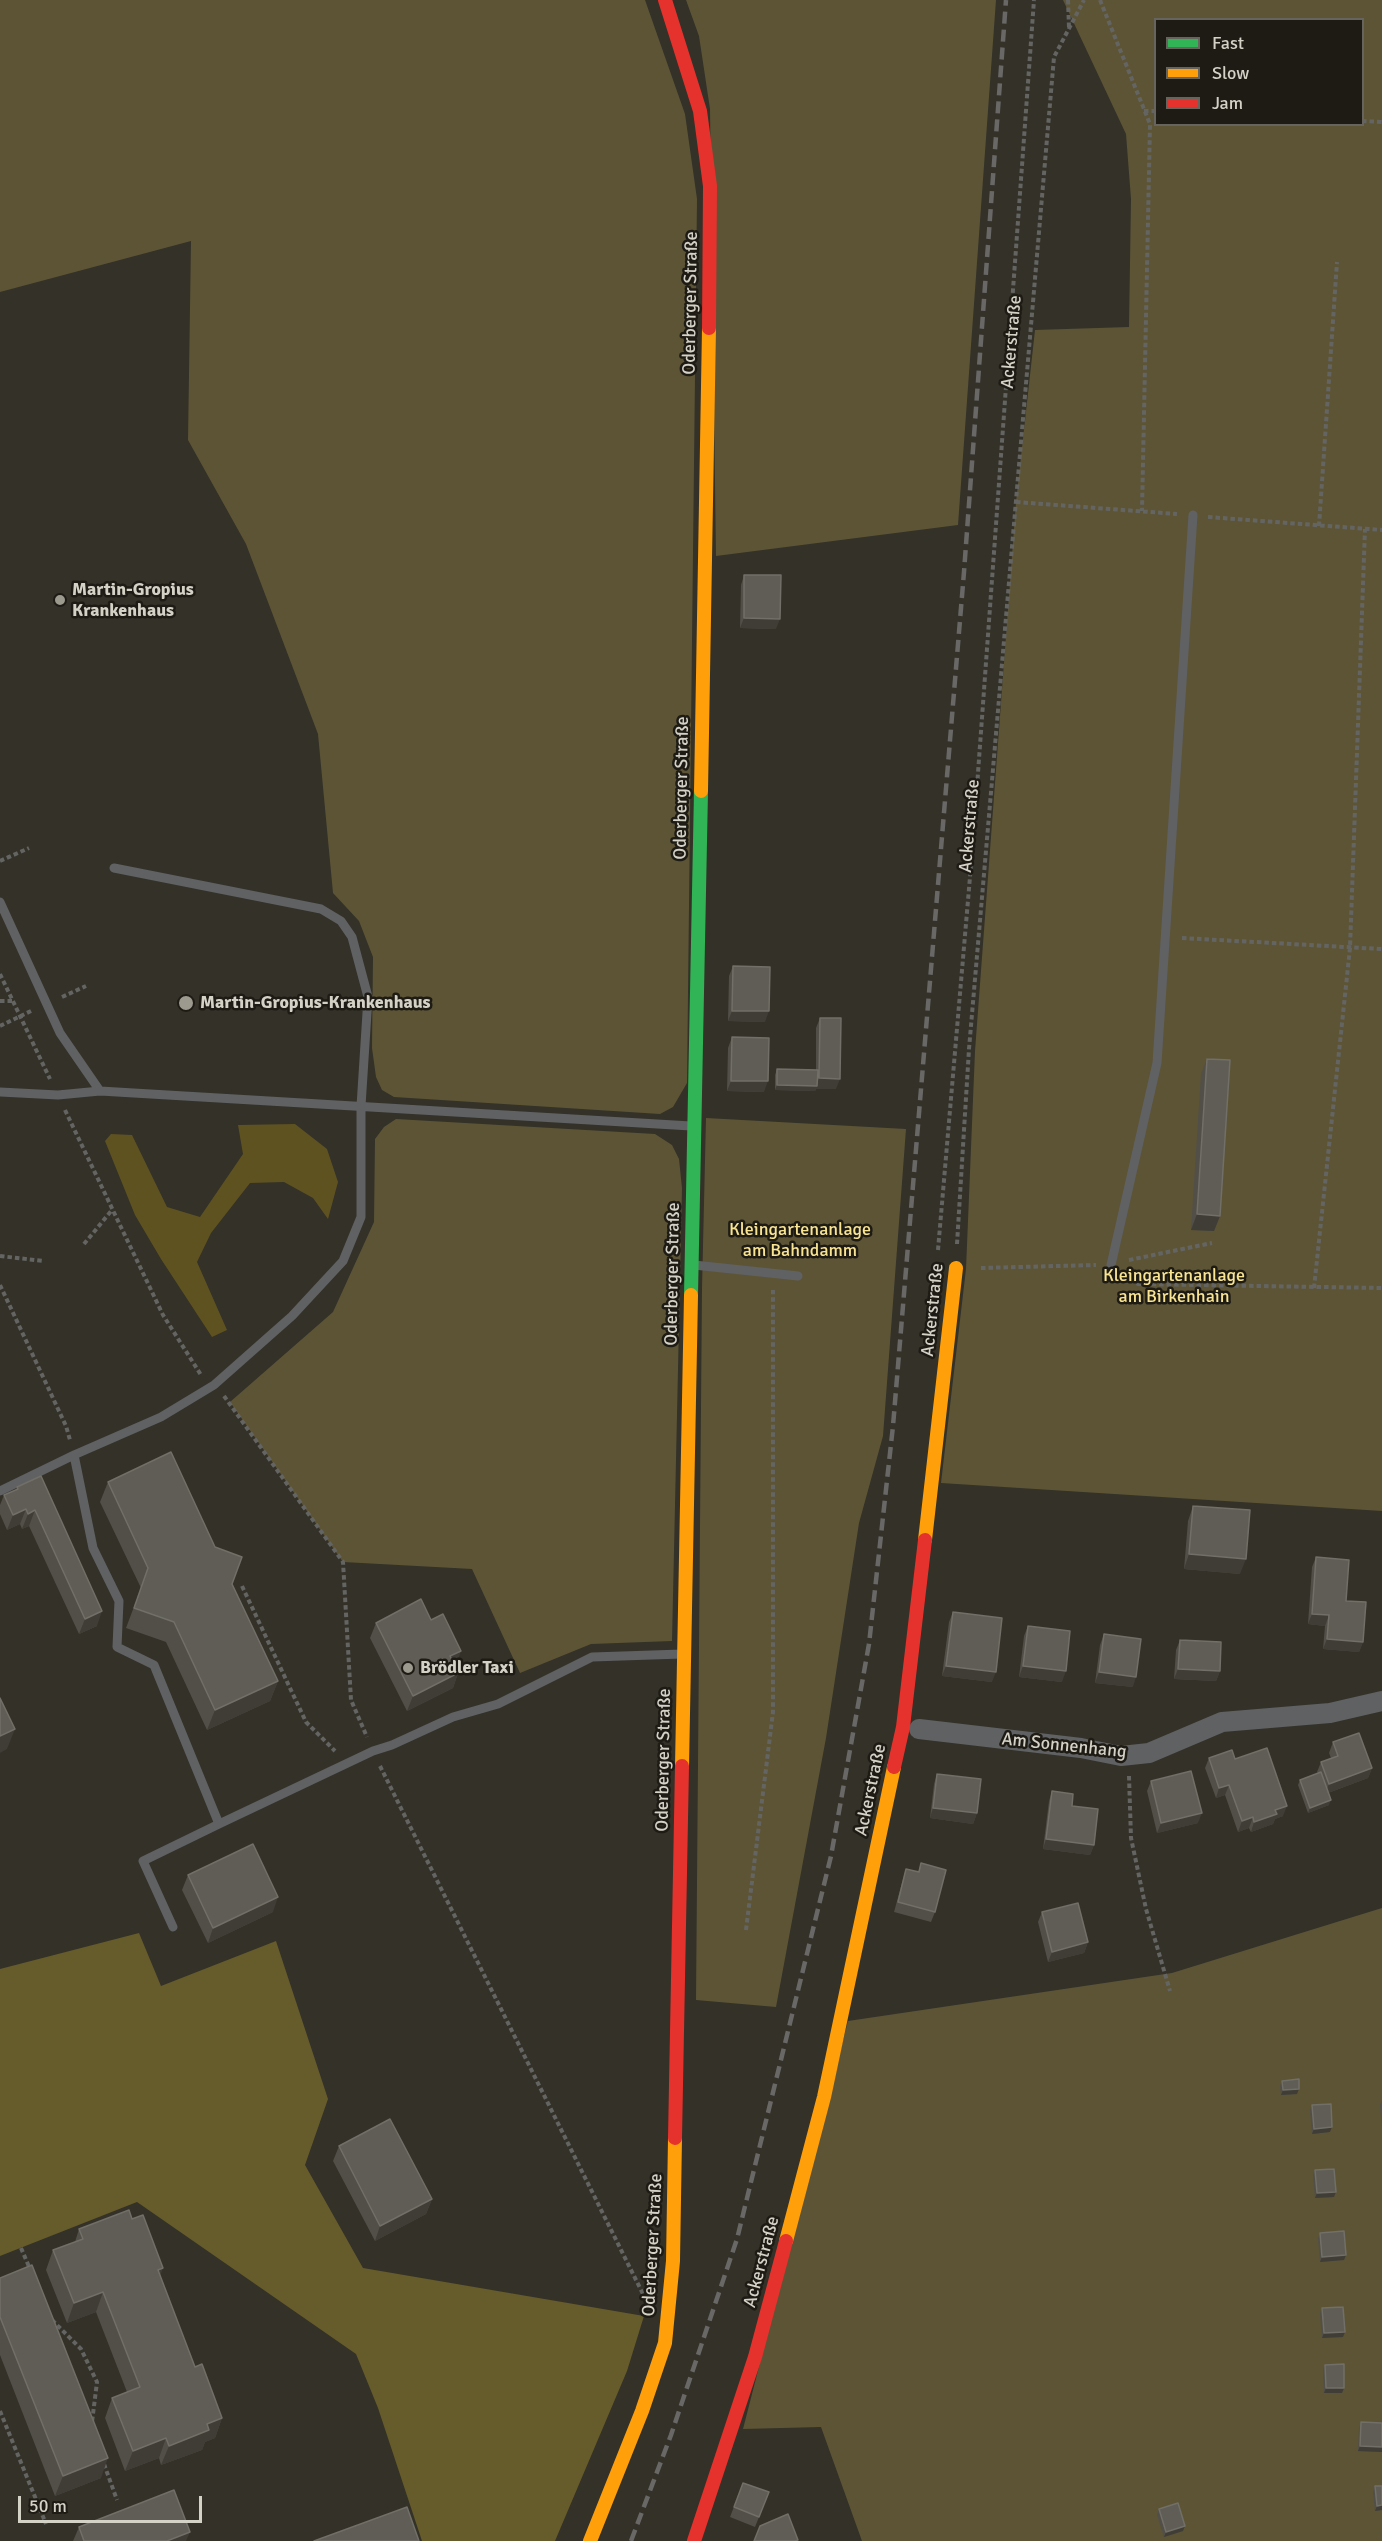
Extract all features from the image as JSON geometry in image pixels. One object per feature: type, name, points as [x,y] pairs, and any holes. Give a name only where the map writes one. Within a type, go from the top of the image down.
[{"type":"main road","name":"Oderberger Straße","points":[[590,2541],[655,2377],[665,2343],[674,2250],[710,186],[700,111],[665,0]]},
{"type":"main road","name":"Ackerstraße","points":[[694,2541],[755,2357],[824,2097],[903,1727],[956,1268]]},
{"type":"street","name":"Am Sonnenhang","points":[[919,1729],[1129,1755],[1149,1753],[1222,1722],[1330,1713],[1382,1701]]},
{"type":"lane","points":[[1111,1265],[1157,1064],[1193,515]]},
{"type":"lane","points":[[0,1491],[160,1417],[214,1385],[292,1316],[343,1261],[361,1217],[361,1106],[368,997],[352,937],[341,921],[321,909],[114,868]]},
{"type":"lane","points":[[0,902],[60,1034],[100,1091]]},
{"type":"lane","points":[[0,1092],[58,1095],[100,1091],[693,1126]]},
{"type":"lane","points":[[691,1265],[798,1276]]},
{"type":"lane","points":[[74,1455],[93,1548],[119,1601],[117,1647],[154,1665],[219,1824]]},
{"type":"lane","points":[[173,1927],[143,1861],[347,1762],[392,1745],[453,1717],[498,1704],[592,1657],[684,1654]]},
{"type":"path","points":[[938,1254],[974,831],[1034,0]]},
{"type":"path","points":[[1068,0],[1069,28]]},
{"type":"path","points":[[1069,28],[1084,0]]},
{"type":"path","points":[[1100,0],[1150,124],[1142,511]]},
{"type":"path","name":"Ackerstraße","points":[[956,1268],[969,1049],[1054,57],[1069,28]]},
{"type":"path","points":[[1144,111],[1154,111]]},
{"type":"path","points":[[1364,121],[1382,122]]},
{"type":"path","points":[[1319,526],[1337,261]]},
{"type":"path","points":[[1314,1288],[1350,948],[1365,529]]},
{"type":"path","points":[[0,861],[29,848]]},
{"type":"path","points":[[1164,937],[1382,949]]},
{"type":"path","points":[[0,1001],[12,1001]]},
{"type":"path","points":[[84,1244],[112,1209]]},
{"type":"path","points":[[956,1268],[1111,1265],[1141,1256],[1212,1243]]},
{"type":"path","points":[[0,1256],[43,1261]]},
{"type":"path","points":[[1111,1265],[1138,1284],[1382,1288]]},
{"type":"path","points":[[746,1930],[773,1712],[773,1274]]},
{"type":"path","points":[[0,1285],[66,1426],[74,1455]]},
{"type":"path","points":[[242,1586],[306,1722],[347,1762]]},
{"type":"path","points":[[1129,1755],[1131,1838],[1146,1909],[1170,1991]]},
{"type":"path","points":[[21,2248],[33,2277]]},
{"type":"path","points":[[49,2316],[81,2349],[97,2382],[91,2428]]},
{"type":"path","points":[[0,2411],[46,2524]]},
{"type":"path","points":[[102,2459],[117,2500]]},
{"type":"green space","points":[[0,0],[645,0],[685,114],[697,199],[687,1083],[673,1107],[660,1114],[394,1097],[382,1090],[376,1077],[372,1048],[373,957],[359,921],[333,893],[318,734],[246,544],[188,440],[191,241],[0,292]]},
{"type":"green space","points":[[686,0],[996,0],[958,525],[716,556],[710,109],[699,36]]},
{"type":"green space","name":"Kleingartenanlage am Birkenhain","points":[[1063,0],[1382,0],[1382,1511],[941,1483],[966,1269],[975,1051],[1016,502],[1035,330],[1129,327],[1131,199],[1126,134]]},
{"type":"green space","name":"Kleingartenanlage am Bahndamm","points":[[706,1118],[906,1129],[883,1436],[859,1523],[826,1738],[776,2007],[696,2000],[702,1288]]},
{"type":"green space","points":[[396,1119],[655,1134],[672,1145],[679,1159],[682,1188],[672,1641],[591,1644],[520,1673],[472,1569],[343,1562],[230,1402],[333,1312],[374,1222],[375,1139],[384,1127]]},
{"type":"green space","points":[[1382,1908],[1382,2541],[862,2541],[821,2427],[743,2429],[848,2021],[1172,1973]]},
{"type":"shaded area","points":[[295,1124],[327,1149],[338,1182],[328,1219],[313,1198],[284,1182],[250,1183],[211,1233],[197,1262],[227,1330],[212,1337],[135,1215],[105,1141],[111,1134],[132,1135],[167,1207],[200,1217],[243,1154],[238,1125]]},
{"type":"shaded area","points":[[139,1933],[161,1986],[276,1941],[328,2099],[305,2165],[363,2268],[644,2316],[627,2371],[555,2541],[422,2541],[378,2408],[356,2354],[137,2202],[0,2256],[0,1969]]},
{"type":"building","points":[[744,575],[781,575],[780,619],[744,618]]},
{"type":"building","points":[[733,966],[770,967],[769,1011],[732,1011]]},
{"type":"building","points":[[820,1018],[841,1018],[840,1079],[819,1078]]},
{"type":"building","points":[[732,1037],[769,1038],[768,1081],[731,1081]]},
{"type":"building","points":[[1207,1059],[1230,1060],[1220,1216],[1197,1214]]},
{"type":"building","points":[[777,1069],[818,1070],[817,1086],[777,1085]]},
{"type":"building","points":[[171,1452],[215,1547],[242,1557],[232,1584],[278,1681],[215,1710],[174,1622],[134,1608],[148,1568],[108,1482]]},
{"type":"building","points":[[41,1476],[102,1611],[85,1619],[35,1510],[28,1514],[26,1509],[13,1515],[4,1495]]},
{"type":"building","points":[[1193,1506],[1250,1510],[1246,1559],[1189,1554]]},
{"type":"building","points":[[1316,1557],[1349,1560],[1346,1601],[1366,1602],[1363,1642],[1327,1639],[1329,1615],[1312,1614]]},
{"type":"building","points":[[421,1599],[431,1620],[443,1614],[461,1651],[450,1656],[458,1673],[413,1696],[376,1623]]},
{"type":"building","points":[[953,1612],[1002,1618],[996,1672],[946,1666]]},
{"type":"building","points":[[1028,1626],[1070,1631],[1066,1671],[1023,1666]]},
{"type":"building","points":[[1104,1634],[1141,1639],[1136,1677],[1099,1672]]},
{"type":"building","points":[[1180,1640],[1221,1642],[1220,1671],[1178,1669]]},
{"type":"building","points":[[0,1698],[15,1729],[0,1736]]},
{"type":"building","points":[[1359,1733],[1372,1768],[1329,1784],[1321,1762],[1338,1756],[1333,1742]]},
{"type":"building","points":[[1267,1748],[1287,1806],[1275,1810],[1277,1814],[1254,1822],[1253,1817],[1242,1821],[1229,1785],[1219,1788],[1209,1758],[1232,1750],[1235,1759]]},
{"type":"building","points":[[1191,1771],[1202,1813],[1161,1823],[1151,1781]]},
{"type":"building","points":[[1321,1772],[1331,1800],[1310,1808],[1300,1780]]},
{"type":"building","points":[[937,1774],[981,1779],[977,1813],[933,1808]]},
{"type":"building","points":[[1052,1791],[1073,1794],[1072,1806],[1098,1809],[1094,1845],[1046,1839]]},
{"type":"building","points":[[253,1844],[278,1897],[213,1928],[188,1875]]},
{"type":"building","points":[[921,1863],[946,1870],[935,1912],[898,1902],[906,1869],[919,1872]]},
{"type":"building","points":[[1078,1903],[1088,1942],[1052,1952],[1042,1912]]},
{"type":"building","points":[[1299,2079],[1299,2089],[1283,2090],[1282,2081]]},
{"type":"building","points":[[1331,2104],[1332,2127],[1314,2129],[1312,2105]]},
{"type":"building","points":[[390,2119],[432,2199],[380,2226],[339,2146]]},
{"type":"building","points":[[1334,2169],[1336,2192],[1317,2193],[1315,2170]]},
{"type":"building","points":[[129,2210],[132,2219],[143,2215],[163,2268],[158,2270],[195,2367],[202,2364],[222,2418],[207,2424],[209,2430],[169,2446],[166,2438],[133,2451],[112,2398],[140,2387],[103,2292],[74,2303],[53,2250],[83,2239],[79,2229]]},
{"type":"building","points":[[1344,2231],[1346,2255],[1322,2257],[1320,2233]]},
{"type":"building","points":[[32,2265],[108,2458],[63,2476],[0,2317],[0,2278]]},
{"type":"building","points":[[1343,2307],[1345,2332],[1324,2333],[1322,2308]]},
{"type":"building","points":[[1344,2364],[1344,2388],[1326,2388],[1325,2365]]},
{"type":"building","points":[[1361,2422],[1382,2423],[1382,2447],[1360,2446]]},
{"type":"building","points":[[743,2483],[769,2492],[759,2517],[734,2507]]},
{"type":"building","points":[[1375,2486],[1382,2486],[1382,2505],[1377,2506]]},
{"type":"building","points":[[174,2490],[190,2532],[167,2541],[84,2541],[79,2527]]},
{"type":"building","points":[[1178,2503],[1185,2526],[1166,2532],[1159,2509]]},
{"type":"building","points":[[407,2507],[419,2541],[314,2541]]},
{"type":"building","points":[[788,2514],[798,2540],[754,2541],[760,2526]]},
{"type":"railway","points":[[631,2541],[671,2435],[737,2239],[831,1856],[869,1644],[893,1426],[964,572],[1006,0]]},
{"type":"traffic: fast","points":[[691,1295],[701,791]]},
{"type":"traffic: slow","points":[[701,791],[709,328]]},
{"type":"traffic: slow","points":[[925,1540],[956,1268]]},
{"type":"traffic: slow","points":[[682,1766],[691,1295]]},
{"type":"traffic: slow","points":[[786,2241],[824,2097],[894,1767]]},
{"type":"traffic: slow","points":[[590,2541],[642,2411],[665,2343],[673,2261],[675,2138]]},
{"type":"traffic: jam","points":[[665,0],[700,111],[710,186],[709,328]]},
{"type":"traffic: jam","points":[[894,1767],[903,1727],[925,1540]]},
{"type":"traffic: jam","points":[[675,2138],[682,1766]]},
{"type":"traffic: jam","points":[[694,2541],[755,2357],[786,2241]]},
{"type":"place","name":"Martin-Gropius Krankenhaus","points":[[60,600]]},
{"type":"place","name":"Martin-Gropius-Krankenhaus","points":[[186,1003]]},
{"type":"place","name":"Brödler Taxi","points":[[408,1668]]}]
